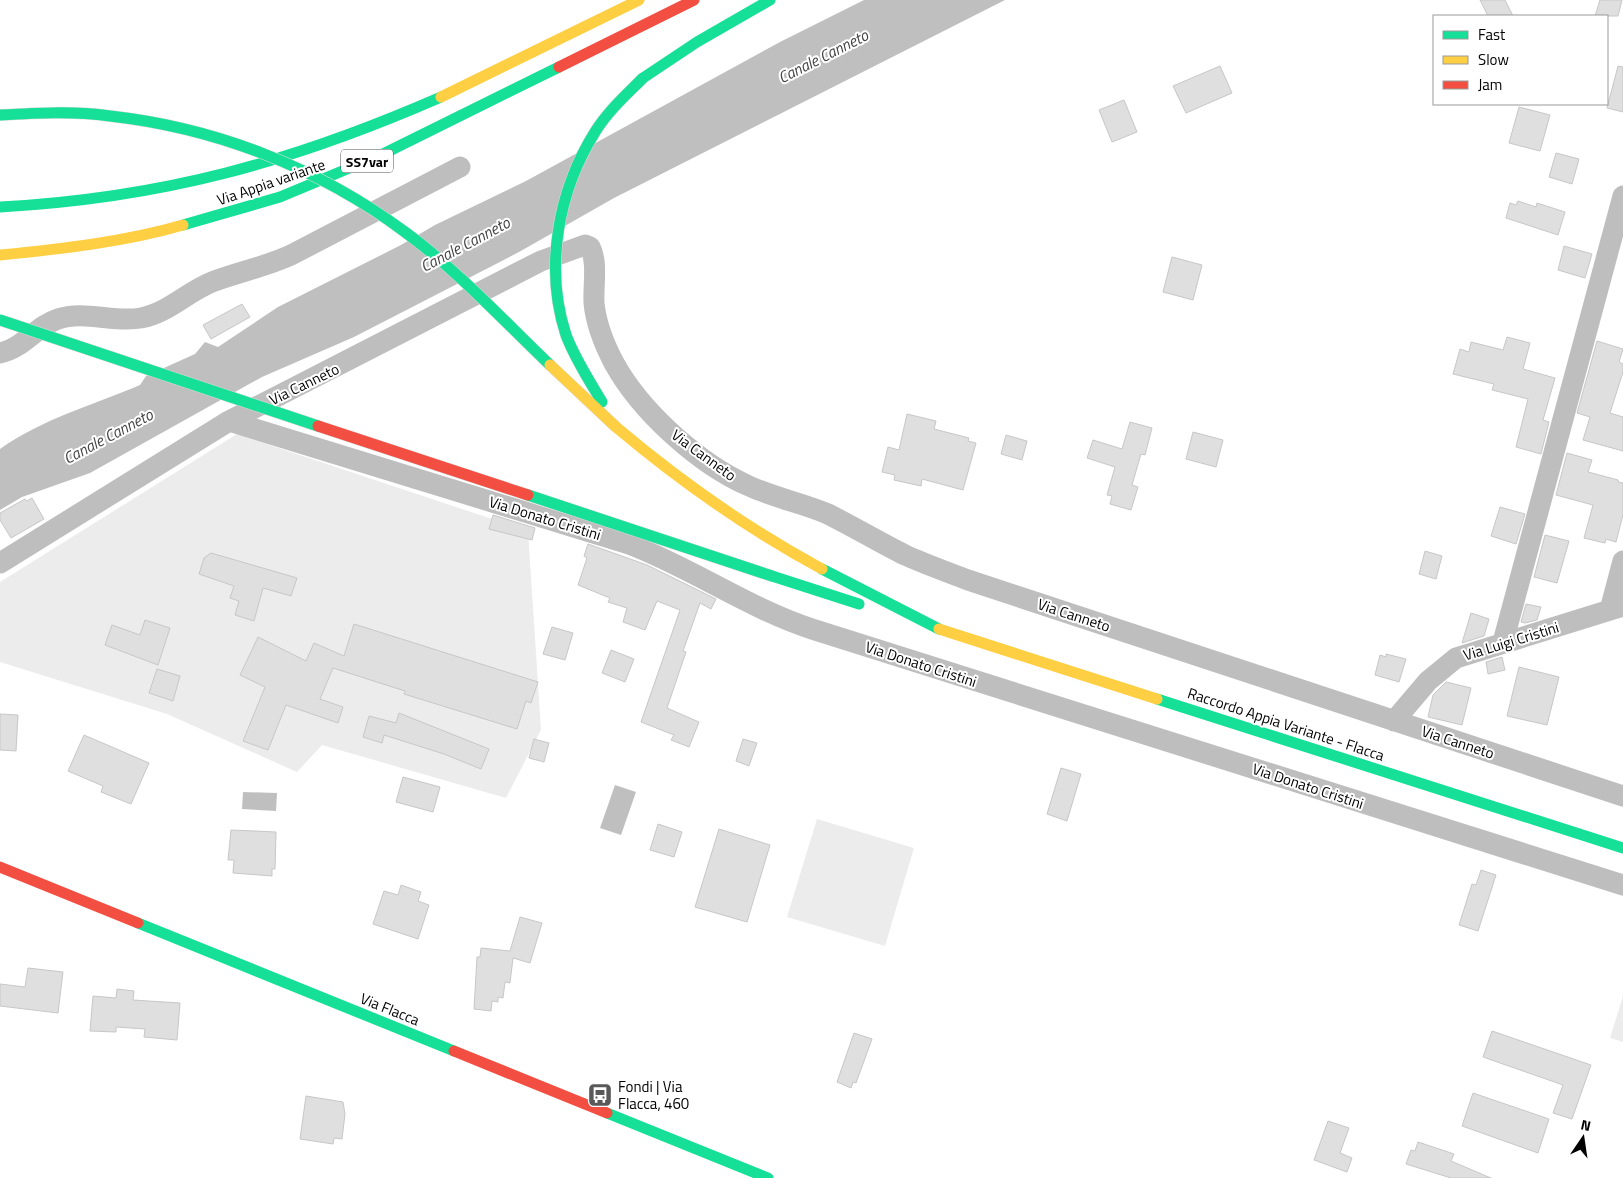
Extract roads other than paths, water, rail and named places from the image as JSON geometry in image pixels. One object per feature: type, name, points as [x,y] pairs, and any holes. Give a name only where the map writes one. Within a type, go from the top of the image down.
[{"type":"main road","name":"Via Appia variante","points":[[0,206],[68,203],[154,191],[304,151],[410,110],[536,52],[639,0]]},
{"type":"main road","name":"Via Appia variante","points":[[0,255],[68,248],[162,232],[280,197],[383,154],[694,0]]},
{"type":"main road","points":[[616,427],[566,336],[556,287],[556,252],[565,200],[586,148],[607,116],[643,78],[697,42],[770,0]]},
{"type":"main road","points":[[0,115],[39,113],[98,114],[166,123],[250,146],[312,174],[370,208],[426,250],[616,427],[692,490],[780,547],[869,595],[939,629]]},
{"type":"main road","points":[[0,320],[772,576],[939,629]]},
{"type":"main road","name":"Raccordo Appia Variante - Flacca","points":[[939,629],[1623,848]]},
{"type":"main road","name":"Via Flacca","points":[[0,867],[768,1178]]},
{"type":"street","points":[[0,353],[19,346],[42,326],[60,318],[81,316],[130,319],[159,312],[213,282],[263,267],[291,256],[460,166]]},
{"type":"street","points":[[1503,642],[1623,196]]},
{"type":"street","name":"Via Canneto","points":[[0,563],[229,421],[541,262],[585,245],[590,247],[594,258],[594,297],[598,323],[605,344],[619,372],[642,402],[669,430],[709,463],[737,481],[762,492],[821,512],[904,554],[951,574],[1623,796]]},
{"type":"street","name":"Via Donato Cristini","points":[[229,421],[629,544],[683,567],[770,614],[812,629],[1623,885]]},
{"type":"street","points":[[1616,608],[1623,561]]},
{"type":"street","name":"Via Luigi Cristini","points":[[1394,721],[1428,680],[1444,666],[1462,655],[1616,608]]},
{"type":"water","name":"Canale Canneto","points":[[864,0],[1005,0],[614,198],[519,252],[354,337],[262,377],[90,473],[22,497],[0,510],[0,449],[16,438],[68,413],[140,385],[146,376],[195,354],[205,342],[218,347],[278,307],[401,245],[435,225],[526,181],[780,42]]},
{"type":"water","points":[[615,785],[636,792],[621,835],[600,828]]},
{"type":"water","points":[[243,792],[277,793],[276,811],[242,809]]},
{"type":"place","name":"Fondi | Via Flacca, 460","points":[[600,1095]]}]
